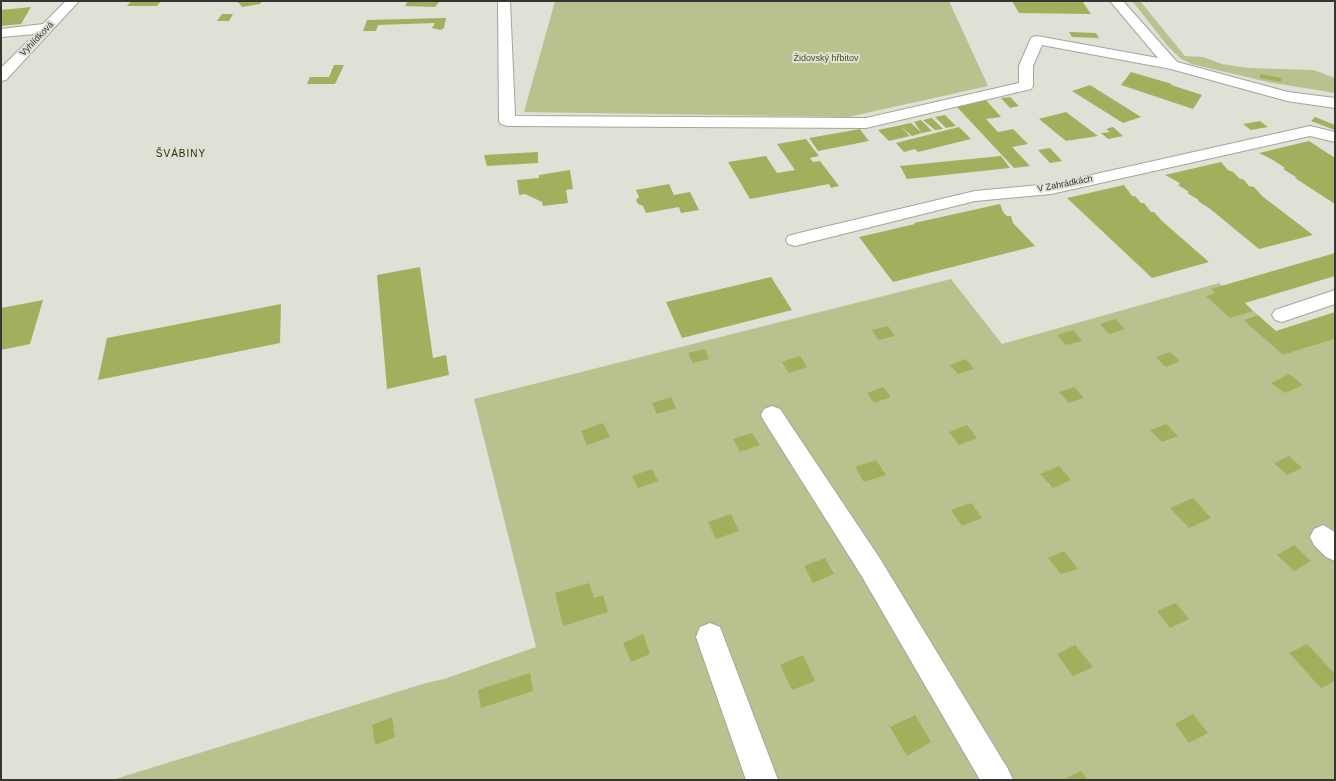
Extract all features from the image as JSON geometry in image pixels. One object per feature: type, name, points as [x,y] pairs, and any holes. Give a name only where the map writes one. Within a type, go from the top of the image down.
[{"type":"street","name":"Vyhlídková","points":[[1,77],[73,1]]},
{"type":"street","points":[[504,1],[507,121],[866,123],[1026,86],[1026,66],[1037,40],[1172,65],[1287,96],[1335,103]]},
{"type":"street","points":[[1116,1],[1172,65]]},
{"type":"street","points":[[1,33],[48,28]]},
{"type":"street","name":"V Zahrádkách","points":[[795,240],[975,196],[1051,188],[1310,131],[1335,137]]},
{"type":"street","points":[[1282,315],[1335,297]]},
{"type":"street","points":[[772,415],[870,566],[997,780]]},
{"type":"street","points":[[710,637],[762,780]]},
{"type":"green space","name":"Židovský hřbitov","points":[[555,1],[949,1],[988,86],[848,117],[524,112]]},
{"type":"green space","points":[[1130,1],[1140,1],[1185,56],[1203,57],[1222,64],[1248,68],[1314,70],[1335,78],[1335,93],[1268,82],[1191,64],[1180,58],[1166,44],[1134,3]]},
{"type":"green space","points":[[951,279],[1002,344],[1219,283],[1258,315],[1243,320],[1283,355],[1335,339],[1335,780],[112,780],[426,683],[444,679],[536,647],[474,399]]},
{"type":"building","points":[[131,1],[161,1],[157,6],[127,6]]},
{"type":"building","points":[[234,1],[262,1],[260,4],[242,7],[239,3]]},
{"type":"building","points":[[408,1],[440,1],[435,7],[405,6]]},
{"type":"building","points":[[1012,1],[1082,1],[1091,14],[1019,13]]},
{"type":"building","points":[[31,7],[21,24],[1,26],[1,10]]},
{"type":"building","points":[[222,14],[233,14],[229,21],[217,21]]},
{"type":"building","points":[[446,18],[444,28],[441,30],[432,28],[435,23],[378,25],[376,31],[363,31],[367,20]]},
{"type":"building","points":[[1069,32],[1096,33],[1099,38],[1072,37]]},
{"type":"building","points":[[334,65],[344,65],[335,84],[307,84],[310,77],[329,77]]},
{"type":"building","points":[[1131,72],[1172,84],[1171,85],[1202,95],[1193,109],[1121,85]]},
{"type":"building","points":[[1260,74],[1281,78],[1281,82],[1260,78]]},
{"type":"building","points":[[1090,85],[1141,117],[1123,123],[1072,91]]},
{"type":"building","points":[[1010,97],[1019,106],[1010,108],[1001,98]]},
{"type":"building","points":[[986,100],[1001,117],[986,119],[998,132],[1013,129],[1028,144],[1012,147],[1030,166],[1014,168],[957,107]]},
{"type":"building","points":[[1066,112],[1098,136],[1066,141],[1039,119]]},
{"type":"building","points":[[945,115],[956,126],[946,128],[935,117]]},
{"type":"building","points":[[1315,117],[1335,125],[1335,130],[1311,121]]},
{"type":"building","points":[[932,118],[943,129],[935,130],[923,120]]},
{"type":"building","points":[[921,120],[932,131],[922,133],[914,122]]},
{"type":"building","points":[[1260,121],[1268,127],[1251,130],[1243,124]]},
{"type":"building","points":[[911,123],[922,133],[912,136],[901,127],[910,136],[889,141],[878,130]]},
{"type":"building","points":[[959,127],[971,139],[918,152],[915,149],[904,152],[896,143]]},
{"type":"building","points":[[1113,127],[1123,136],[1108,139],[1101,133],[1110,132],[1106,129]]},
{"type":"building","points":[[860,129],[869,141],[818,151],[809,138]]},
{"type":"building","points":[[806,139],[819,156],[810,158],[813,162],[820,161],[839,186],[831,188],[829,184],[750,199],[728,162],[766,156],[777,173],[795,170],[777,144]]},
{"type":"building","points":[[1309,141],[1335,158],[1335,204],[1295,178],[1296,177],[1283,169],[1285,168],[1259,153]]},
{"type":"building","points":[[1050,148],[1062,161],[1050,163],[1038,150]]},
{"type":"building","points":[[538,152],[538,163],[487,166],[484,155]]},
{"type":"building","points":[[1001,156],[1010,168],[907,179],[900,166]]},
{"type":"building","points":[[1221,162],[1228,170],[1233,172],[1240,179],[1243,179],[1249,186],[1254,187],[1262,196],[1313,235],[1259,249],[1209,208],[1198,201],[1199,200],[1187,193],[1189,192],[1178,185],[1180,184],[1178,182],[1165,175]]},
{"type":"building","points":[[570,170],[573,189],[566,190],[568,203],[543,206],[542,202],[525,194],[519,195],[517,180],[539,178],[539,175]]},
{"type":"building","points":[[669,184],[674,195],[690,192],[699,210],[681,213],[679,207],[646,213],[643,206],[638,204],[636,200],[639,197],[636,190]]},
{"type":"building","points":[[1124,185],[1132,196],[1135,196],[1141,203],[1144,203],[1151,212],[1154,212],[1162,221],[1209,262],[1152,278],[1067,198]]},
{"type":"building","points":[[1000,204],[1003,212],[1007,216],[1011,216],[1013,223],[1035,246],[893,282],[859,237],[915,224],[914,223]]},
{"type":"building","points":[[1335,253],[1335,276],[1245,303],[1253,311],[1230,318],[1206,296],[1215,293],[1211,289]]},
{"type":"building","points":[[420,267],[433,358],[446,355],[449,375],[387,389],[377,275]]},
{"type":"building","points":[[771,277],[792,310],[682,338],[666,302]]},
{"type":"building","points":[[43,300],[30,344],[1,350],[1,308]]},
{"type":"building","points":[[281,304],[280,343],[98,380],[107,338]]},
{"type":"building","points":[[1335,312],[1335,339],[1283,355],[1243,320],[1258,315],[1276,331]]},
{"type":"building","points":[[1115,319],[1125,329],[1109,334],[1100,324]]},
{"type":"building","points":[[888,326],[895,336],[878,340],[872,330]]},
{"type":"building","points":[[1073,330],[1082,341],[1066,345],[1057,335]]},
{"type":"building","points":[[705,349],[709,359],[693,363],[688,353]]},
{"type":"building","points":[[1170,352],[1180,361],[1166,367],[1156,357]]},
{"type":"building","points":[[800,356],[807,367],[789,373],[782,362]]},
{"type":"building","points":[[966,359],[974,369],[958,374],[950,365]]},
{"type":"building","points":[[1289,374],[1303,385],[1285,393],[1271,383]]},
{"type":"building","points":[[883,387],[891,397],[874,403],[867,393]]},
{"type":"building","points":[[1074,387],[1084,398],[1069,403],[1059,392]]},
{"type":"building","points":[[671,397],[676,408],[657,414],[652,403]]},
{"type":"building","points":[[603,423],[610,437],[587,445],[581,431]]},
{"type":"building","points":[[1166,424],[1178,436],[1162,442],[1150,430]]},
{"type":"building","points":[[967,425],[977,438],[959,445],[949,432]]},
{"type":"building","points":[[752,433],[760,445],[740,452],[733,439]]},
{"type":"building","points":[[1289,456],[1302,468],[1287,475],[1274,463]]},
{"type":"building","points":[[876,460],[886,475],[864,482],[855,467]]},
{"type":"building","points":[[1059,466],[1071,480],[1053,488],[1040,474]]},
{"type":"building","points":[[652,469],[658,481],[638,488],[632,476]]},
{"type":"building","points":[[1193,498],[1211,518],[1189,528],[1170,508]]},
{"type":"building","points":[[971,503],[982,518],[962,526],[951,510]]},
{"type":"building","points":[[731,514],[739,531],[716,539],[708,522]]},
{"type":"building","points":[[1294,545],[1311,561],[1294,571],[1277,555]]},
{"type":"building","points":[[1064,551],[1078,569],[1061,574],[1048,558]]},
{"type":"building","points":[[825,558],[834,574],[813,583],[804,566]]},
{"type":"building","points":[[589,583],[594,598],[603,595],[608,612],[563,626],[555,593]]},
{"type":"building","points":[[1176,603],[1189,619],[1170,628],[1157,611]]},
{"type":"building","points":[[643,634],[650,654],[631,662],[623,643]]},
{"type":"building","points":[[1307,644],[1335,674],[1335,681],[1321,688],[1289,653]]},
{"type":"building","points":[[1075,645],[1093,667],[1073,676],[1057,654]]},
{"type":"building","points":[[803,655],[815,681],[792,690],[780,665]]},
{"type":"building","points":[[530,673],[533,691],[481,708],[478,690]]},
{"type":"building","points":[[1193,714],[1208,733],[1189,743],[1175,724]]},
{"type":"building","points":[[915,715],[931,742],[907,756],[890,727]]},
{"type":"building","points":[[392,717],[395,737],[375,745],[372,725]]},
{"type":"building","points":[[1081,771],[1088,780],[1062,780]]},
{"type":"district","name":"ŠVÁBINY","points":[[181,154]]}]
